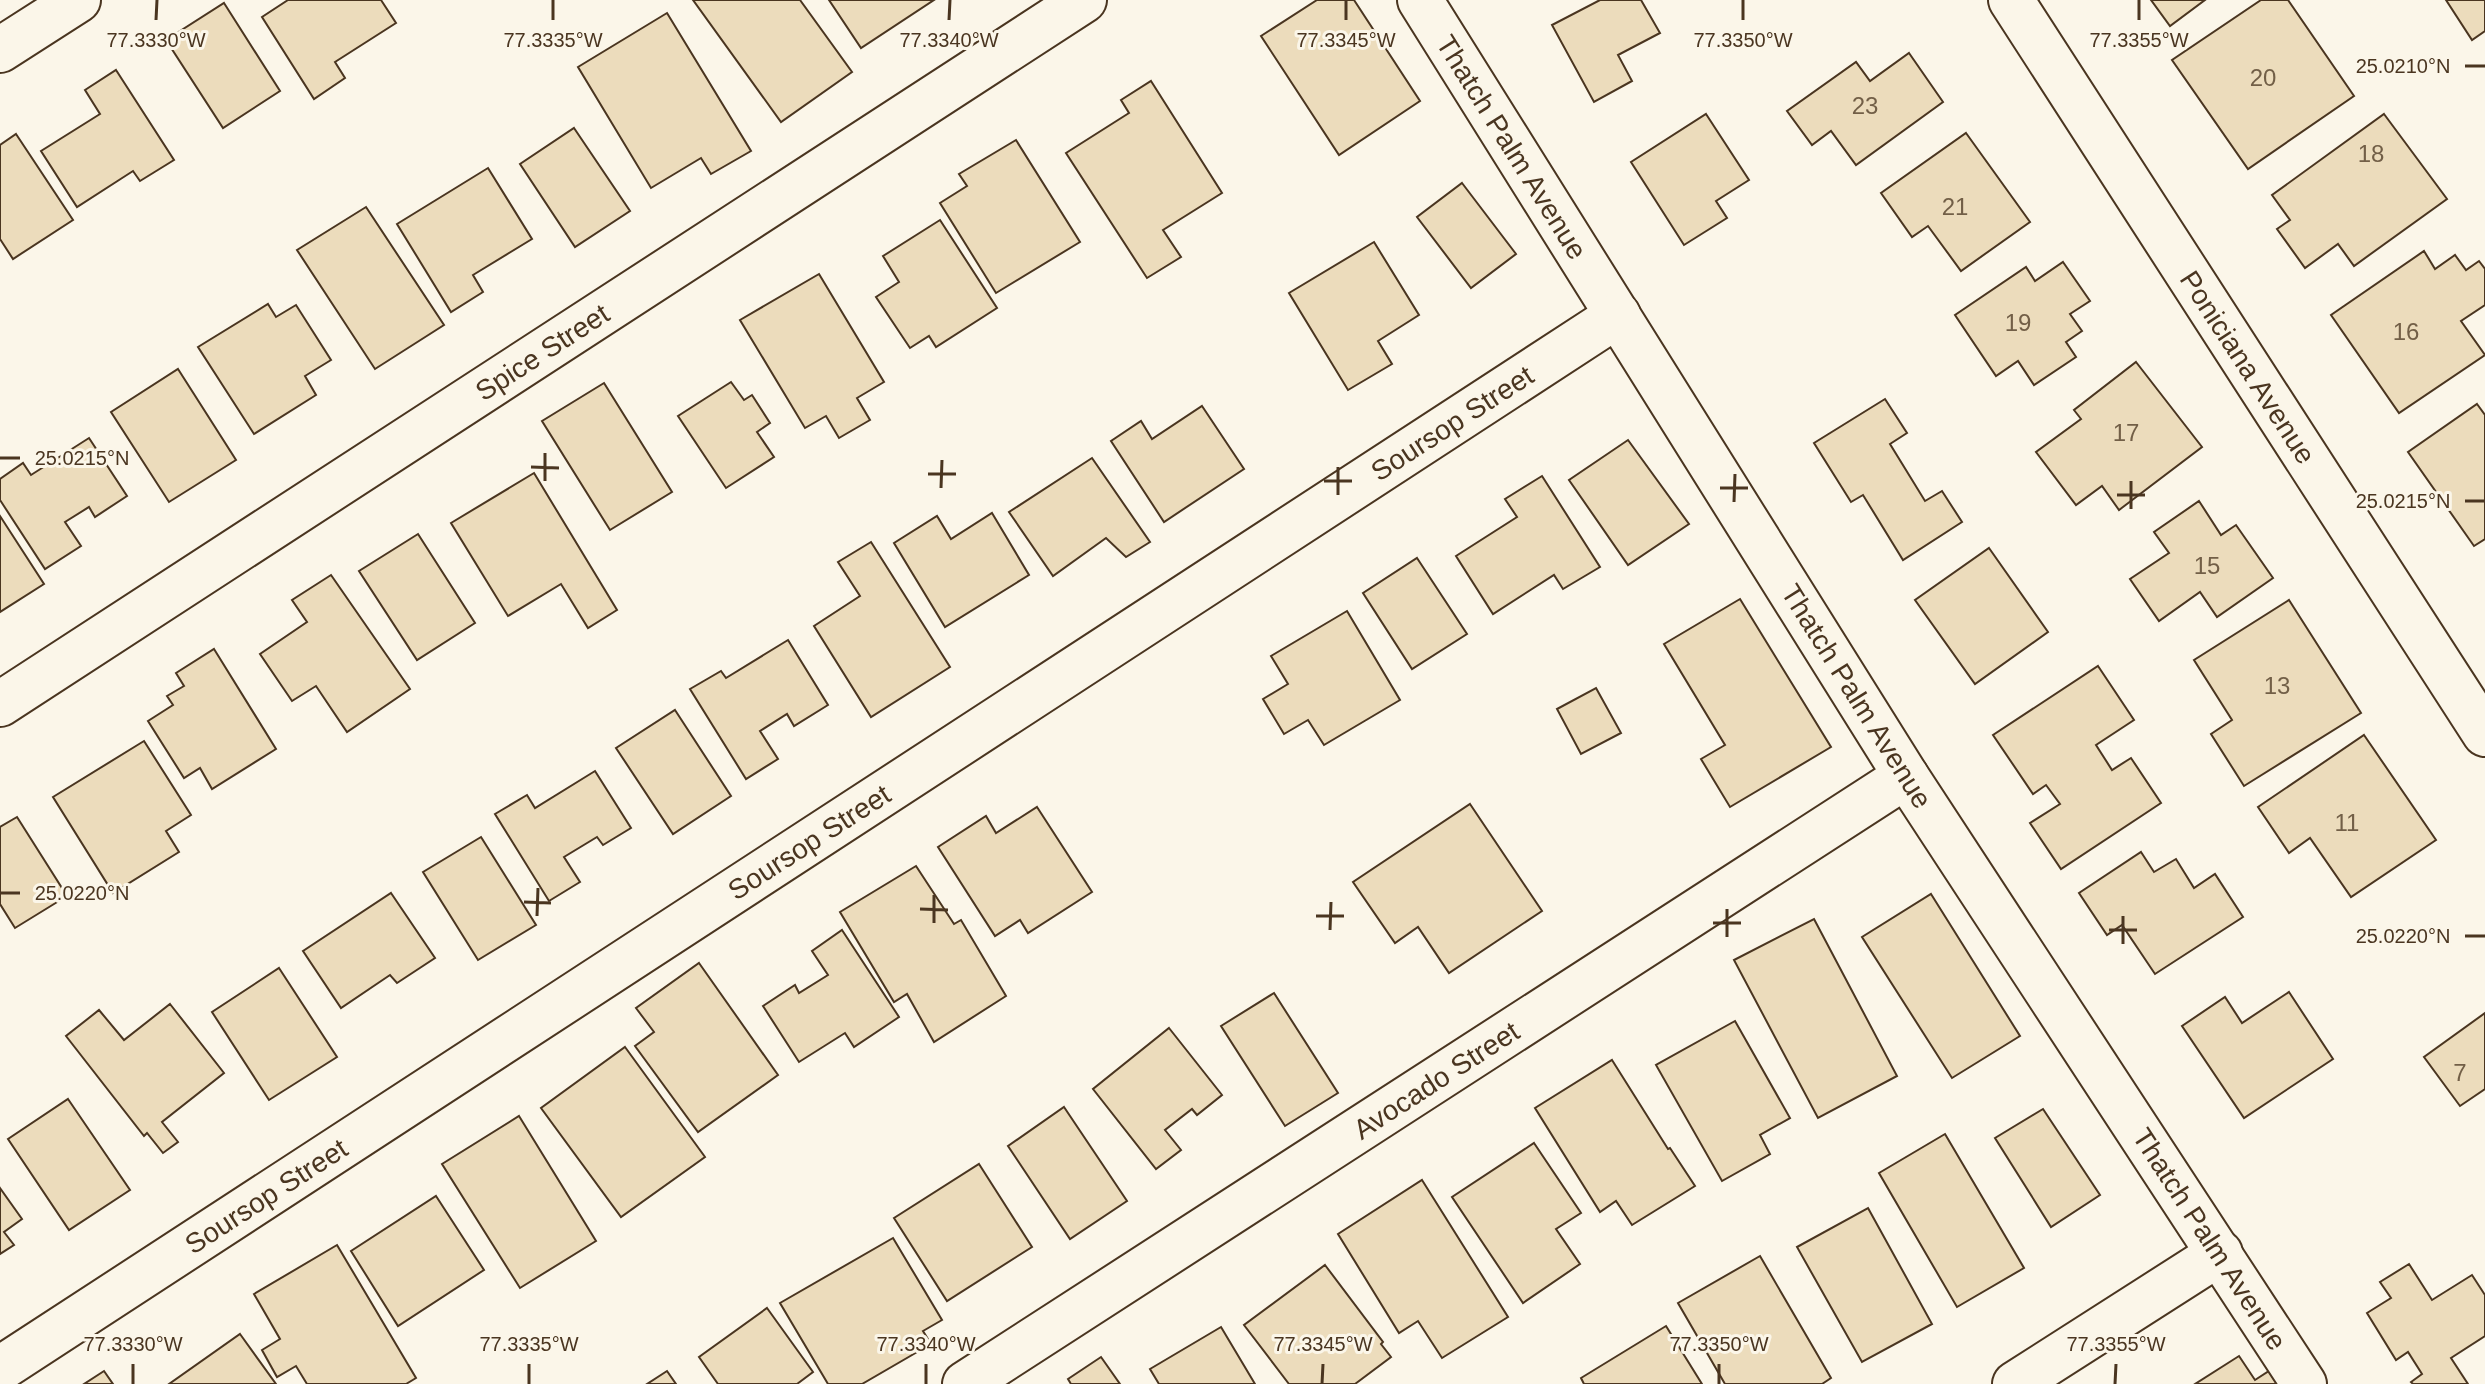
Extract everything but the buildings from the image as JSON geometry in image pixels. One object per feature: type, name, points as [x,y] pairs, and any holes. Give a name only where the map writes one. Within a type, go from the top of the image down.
[{"type":"street","points":[[0,50],[78,0]]},
{"type":"street","name":"Spice Street","points":[[0,704],[1084,0]]},
{"type":"street","name":"Thatch Palm Avenue","points":[[1420,0],[1906,776],[2304,1384]]},
{"type":"street","name":"Poniciana Avenue","points":[[2011,0],[2485,734]]},
{"type":"street","name":"Soursop Street","points":[[0,1369],[1618,315]]},
{"type":"street","name":"Avocado Street","points":[[965,1384],[1906,776]]},
{"type":"street","points":[[2015,1384],[2220,1253]]}]
